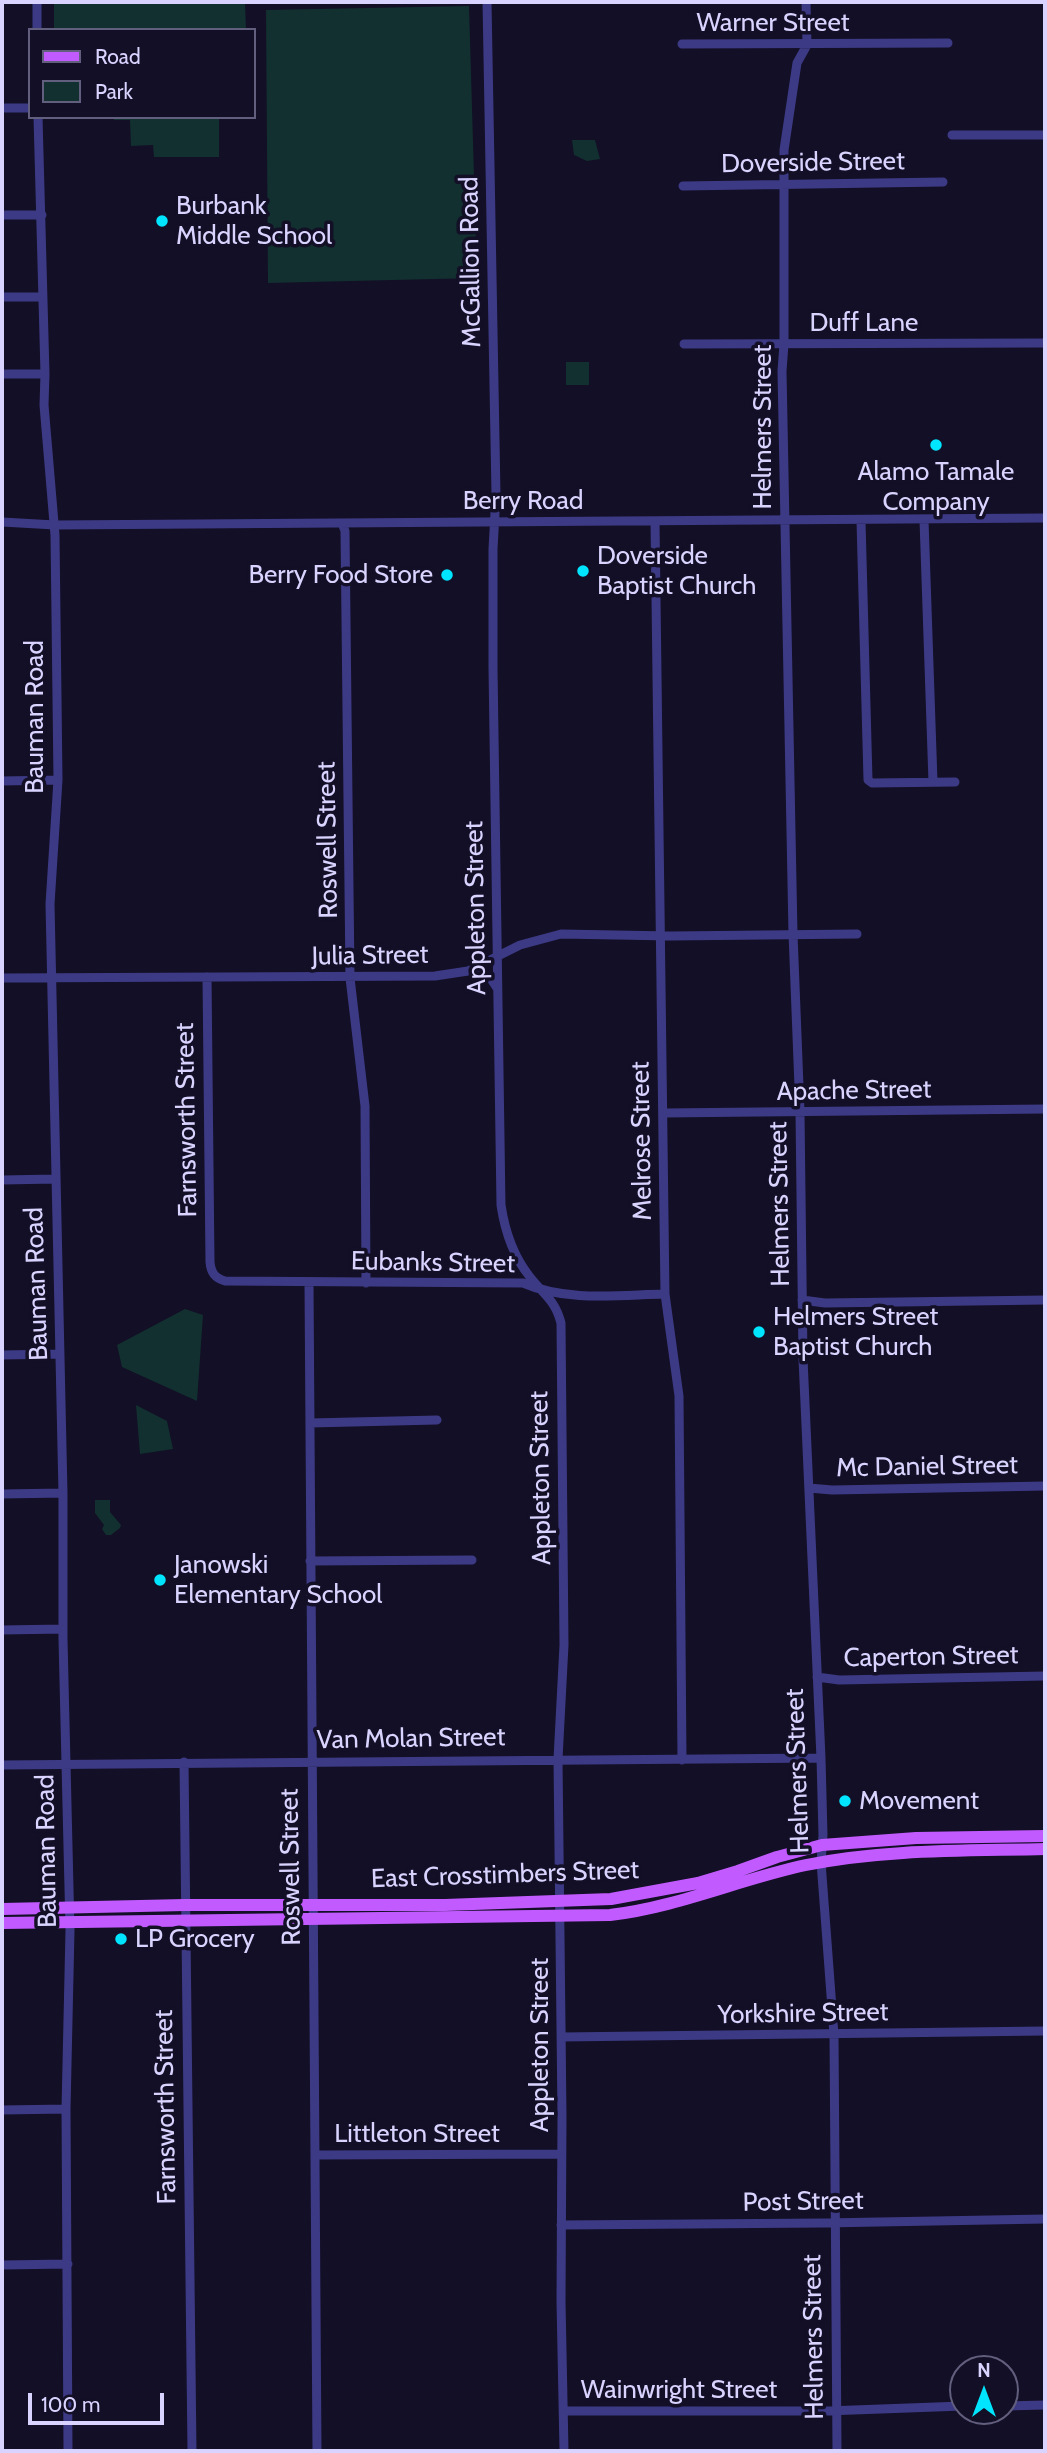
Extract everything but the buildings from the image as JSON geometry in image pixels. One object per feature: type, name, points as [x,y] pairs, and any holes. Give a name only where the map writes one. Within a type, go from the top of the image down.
[{"type":"main road","points":[[986,1836],[987,1850]]},
{"type":"main road","name":"East Crosstimbers Street","points":[[2,1923],[314,1919],[611,1899],[698,1883],[777,1857],[822,1846],[916,1838],[1045,1836]]},
{"type":"main road","name":"East Crosstimbers Street","points":[[2,1909],[314,1904],[559,1916],[625,1913],[702,1896],[821,1862],[871,1856],[1045,1849]]},
{"type":"main road","points":[[698,1883],[702,1896]]},
{"type":"street","points":[[37,2],[37,28]]},
{"type":"street","name":"McGallion Road","points":[[488,2],[496,495],[494,522]]},
{"type":"street","name":"Helmers Street","points":[[806,2],[807,45],[797,63],[785,150],[782,371],[802,1300],[821,1758],[821,1862],[834,2035],[833,2223],[837,2451]]},
{"type":"street","name":"Warner Street","points":[[682,44],[948,43]]},
{"type":"street","points":[[2,108],[28,108]]},
{"type":"street","name":"Bauman Road","points":[[38,119],[44,405],[55,525],[58,780],[50,880],[64,1493],[63,1629],[70,1922],[66,2109],[68,2451]]},
{"type":"street","points":[[952,135],[1045,135]]},
{"type":"street","name":"Doverside Street","points":[[683,186],[943,182]]},
{"type":"street","points":[[2,215],[42,215]]},
{"type":"street","points":[[2,296],[43,296]]},
{"type":"street","name":"Duff Lane","points":[[684,345],[1045,343]]},
{"type":"street","points":[[2,374],[45,374]]},
{"type":"street","name":"Berry Road","points":[[2,522],[55,525],[785,522],[1045,518]]},
{"type":"street","points":[[924,520],[933,782]]},
{"type":"street","points":[[861,521],[867,776],[872,783],[955,782]]},
{"type":"street","name":"Appleton Street","points":[[494,522],[493,655],[501,1205],[510,1243],[526,1279],[556,1305],[561,1323],[564,1631],[558,1759],[564,2451]]},
{"type":"street","name":"Melrose Street","points":[[654,522],[665,1294],[679,1396],[682,1760]]},
{"type":"street","name":"Roswell Street","points":[[341,523],[345,531],[350,978],[365,1106],[366,1283]]},
{"type":"street","points":[[2,781],[58,780]]},
{"type":"street","name":"Julia Street","points":[[2,978],[435,976],[468,971],[520,945],[561,934],[857,934]]},
{"type":"street","points":[[468,971],[480,971],[491,978],[498,989]]},
{"type":"street","name":"Farnsworth Street","points":[[207,978],[209,1262]]},
{"type":"street","name":"Apache Street","points":[[664,1113],[1045,1109]]},
{"type":"street","points":[[2,1180],[55,1179]]},
{"type":"street","name":"Eubanks Street","points":[[209,1262],[215,1276],[225,1281],[366,1283],[526,1279]]},
{"type":"street","name":"Roswell Street","points":[[309,1283],[317,2451]]},
{"type":"street","name":"Eubanks Street","points":[[543,1292],[560,1295],[665,1294]]},
{"type":"street","points":[[556,1305],[560,1295]]},
{"type":"street","points":[[802,1300],[825,1303],[1045,1300]]},
{"type":"street","points":[[2,1355],[60,1354]]},
{"type":"street","points":[[310,1423],[437,1420]]},
{"type":"street","name":"Mc Daniel Street","points":[[809,1488],[832,1490],[1045,1486]]},
{"type":"street","points":[[2,1494],[64,1493]]},
{"type":"street","points":[[310,1561],[472,1560]]},
{"type":"street","points":[[2,1630],[63,1629]]},
{"type":"street","name":"Caperton Street","points":[[817,1677],[839,1680],[1045,1676]]},
{"type":"street","name":"Van Molan Street","points":[[2,1765],[821,1758]]},
{"type":"street","name":"Farnsworth Street","points":[[184,1762],[192,2451]]},
{"type":"street","name":"Yorkshire Street","points":[[561,2037],[1045,2031]]},
{"type":"street","points":[[2,2110],[66,2109]]},
{"type":"street","name":"Littleton Street","points":[[315,2155],[561,2154]]},
{"type":"street","name":"Post Street","points":[[561,2225],[1045,2218]]},
{"type":"street","points":[[2,2265],[68,2264]]},
{"type":"street","points":[[1019,2406],[1045,2405]]},
{"type":"street","name":"Wainwright Street","points":[[564,2411],[836,2410],[949,2406]]},
{"type":"green space","points":[[54,2],[245,2],[246,28],[54,28]]},
{"type":"green space","points":[[469,6],[477,278],[268,283],[266,10]]},
{"type":"green space","points":[[219,119],[219,157],[154,157],[153,145],[131,146],[130,120],[114,120]]},
{"type":"green space","points":[[572,140],[595,140],[600,159],[587,161],[574,155]]},
{"type":"green space","points":[[566,362],[589,362],[589,385],[566,385]]},
{"type":"green space","points":[[185,1309],[203,1315],[197,1401],[122,1367],[117,1345]]},
{"type":"green space","points":[[136,1405],[167,1421],[173,1449],[140,1454]]},
{"type":"green space","points":[[95,1500],[110,1500],[110,1512],[121,1525],[111,1535],[106,1535],[102,1529],[104,1525],[95,1513]]},
{"type":"place","name":"Burbank Middle School","points":[[162,221]]},
{"type":"place","name":"Alamo Tamale Company","points":[[936,445]]},
{"type":"place","name":"Doverside Baptist Church","points":[[583,571]]},
{"type":"place","name":"Berry Food Store","points":[[447,575]]},
{"type":"place","name":"Helmers Street Baptist Church","points":[[759,1332]]},
{"type":"place","name":"Janowski Elementary School","points":[[160,1580]]},
{"type":"place","name":"Movement","points":[[845,1801]]},
{"type":"place","name":"LP Grocery","points":[[121,1939]]}]
